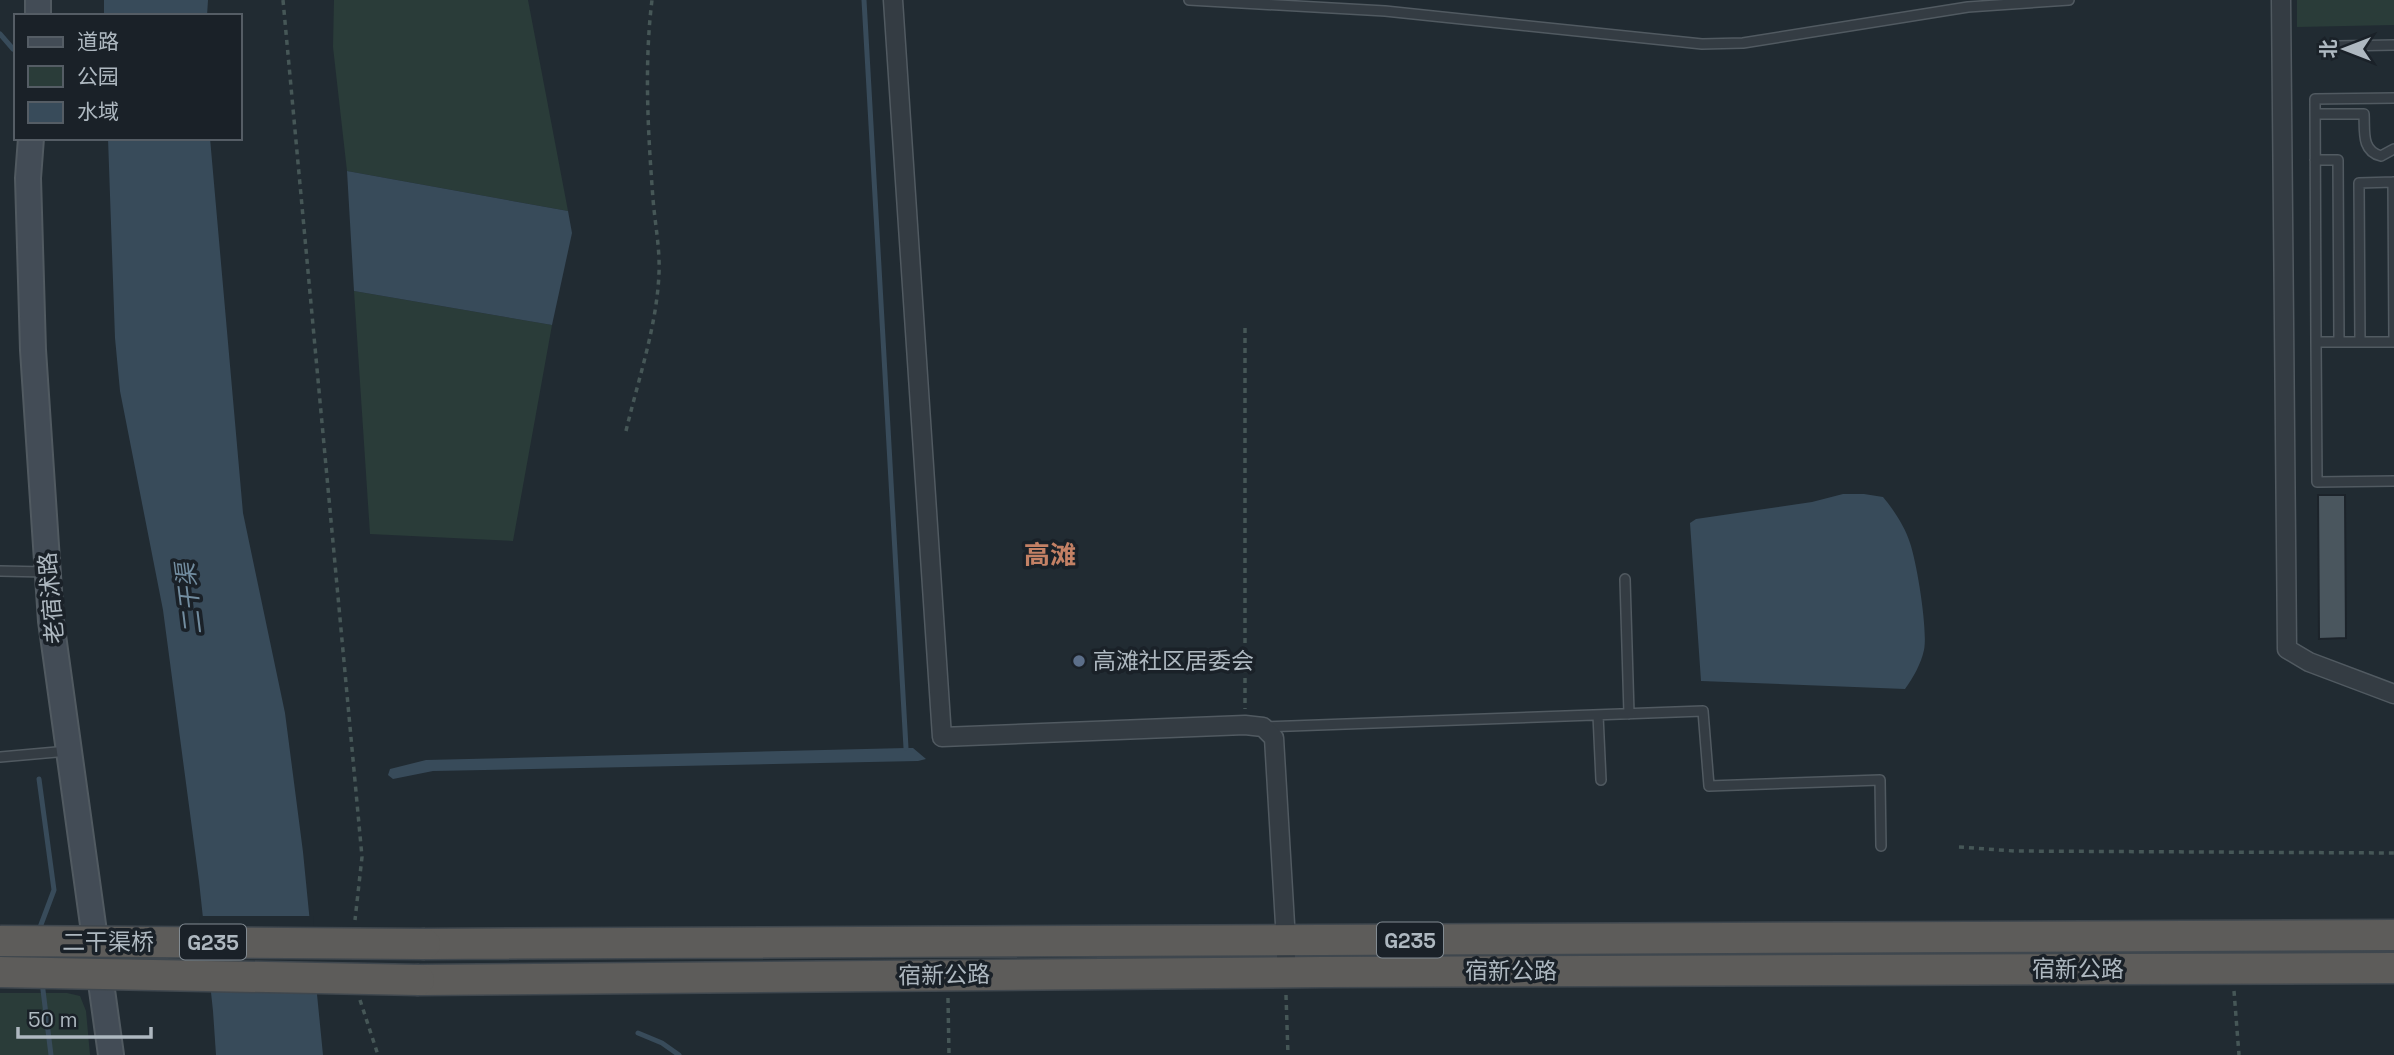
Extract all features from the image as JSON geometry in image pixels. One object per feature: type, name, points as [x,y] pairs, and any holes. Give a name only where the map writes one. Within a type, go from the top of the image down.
[{"type":"highway","name":"宿新公路","points":[[425,944],[2394,935]]},
{"type":"highway","name":"二干渠桥","points":[[0,941],[425,944]]},
{"type":"highway","name":"宿新公路","points":[[419,980],[1286,972],[2394,968]]},
{"type":"highway","name":"二干渠桥","points":[[0,972],[419,980]]},
{"type":"main road","name":"老宿沭路","points":[[31,140],[28,178],[33,350],[51,621],[111,1055]]},
{"type":"street","points":[[893,0],[942,737],[1254,726],[1274,738],[1286,972]]},
{"type":"street","points":[[2281,0],[2287,649],[2309,662],[2394,694]]},
{"type":"lane","points":[[1189,0],[1385,12],[1702,44],[1744,43],[1968,3],[2069,0]]},
{"type":"lane","points":[[2337,46],[2394,45]]},
{"type":"lane","points":[[2394,98],[2315,99],[2317,482],[2394,481]]},
{"type":"lane","points":[[2315,114],[2364,114],[2368,149],[2381,156],[2394,149]]},
{"type":"lane","points":[[2315,160],[2338,160],[2339,342]]},
{"type":"lane","points":[[2316,342],[2339,342],[2360,342],[2394,342],[2394,182],[2359,183],[2360,342]]},
{"type":"lane","points":[[0,571],[48,572]]},
{"type":"lane","points":[[1625,579],[1629,714]]},
{"type":"lane","points":[[1254,726],[1703,711],[1709,786],[1880,780],[1881,846]]},
{"type":"lane","points":[[1598,715],[1601,780]]},
{"type":"lane","points":[[0,757],[69,751]]},
{"type":"path","points":[[284,0],[362,857],[355,925]]},
{"type":"path","points":[[626,431],[653,319],[659,277],[648,104],[652,0]]},
{"type":"path","points":[[1245,328],[1254,726]]},
{"type":"path","points":[[1959,847],[2014,851],[2394,853]]},
{"type":"path","points":[[2232,968],[2239,1055]]},
{"type":"path","points":[[1286,972],[1288,1055]]},
{"type":"path","points":[[947,975],[949,1055]]},
{"type":"path","points":[[360,1000],[377,1055]]},
{"type":"green space","points":[[334,0],[528,0],[568,211],[347,171],[333,47]]},
{"type":"green space","points":[[2297,0],[2394,0],[2394,25],[2297,27]]},
{"type":"green space","points":[[354,291],[552,325],[513,541],[370,534]]},
{"type":"green space","points":[[0,993],[67,993],[80,996],[86,1011],[90,1055],[0,1055]]},
{"type":"water","points":[[104,0],[208,0],[207,14],[104,14]]},
{"type":"water","name":"二干渠","points":[[108,140],[210,140],[243,513],[285,713],[303,852],[323,1055],[216,1055],[199,881],[163,610],[120,391],[115,338]]},
{"type":"water","points":[[347,171],[568,211],[572,233],[552,325],[354,291]]},
{"type":"water","points":[[1843,494],[1883,497],[1899,519],[1910,543],[1921,597],[1925,641],[1919,666],[1905,689],[1701,681],[1690,523],[1696,519],[1812,502]]},
{"type":"water","points":[[913,748],[926,759],[433,771],[393,779],[388,775],[390,769],[426,760]]},
{"type":"pier","points":[[199,916],[313,916],[320,985],[207,985]]},
{"type":"building","points":[[2318,495],[2345,495],[2346,638],[2319,639]]},
{"type":"waterway","points":[[864,0],[906,748]]},
{"type":"waterway","points":[[0,34],[13,49]]},
{"type":"waterway","points":[[39,779],[54,890],[39,930]]},
{"type":"waterway","points":[[42,982],[51,1055]]},
{"type":"waterway","points":[[638,1033],[662,1043],[679,1055]]},
{"type":"place","name":"高滩社区居委会","points":[[1079,661]]},
{"type":"district","name":"高滩","points":[[1050,555]]}]
